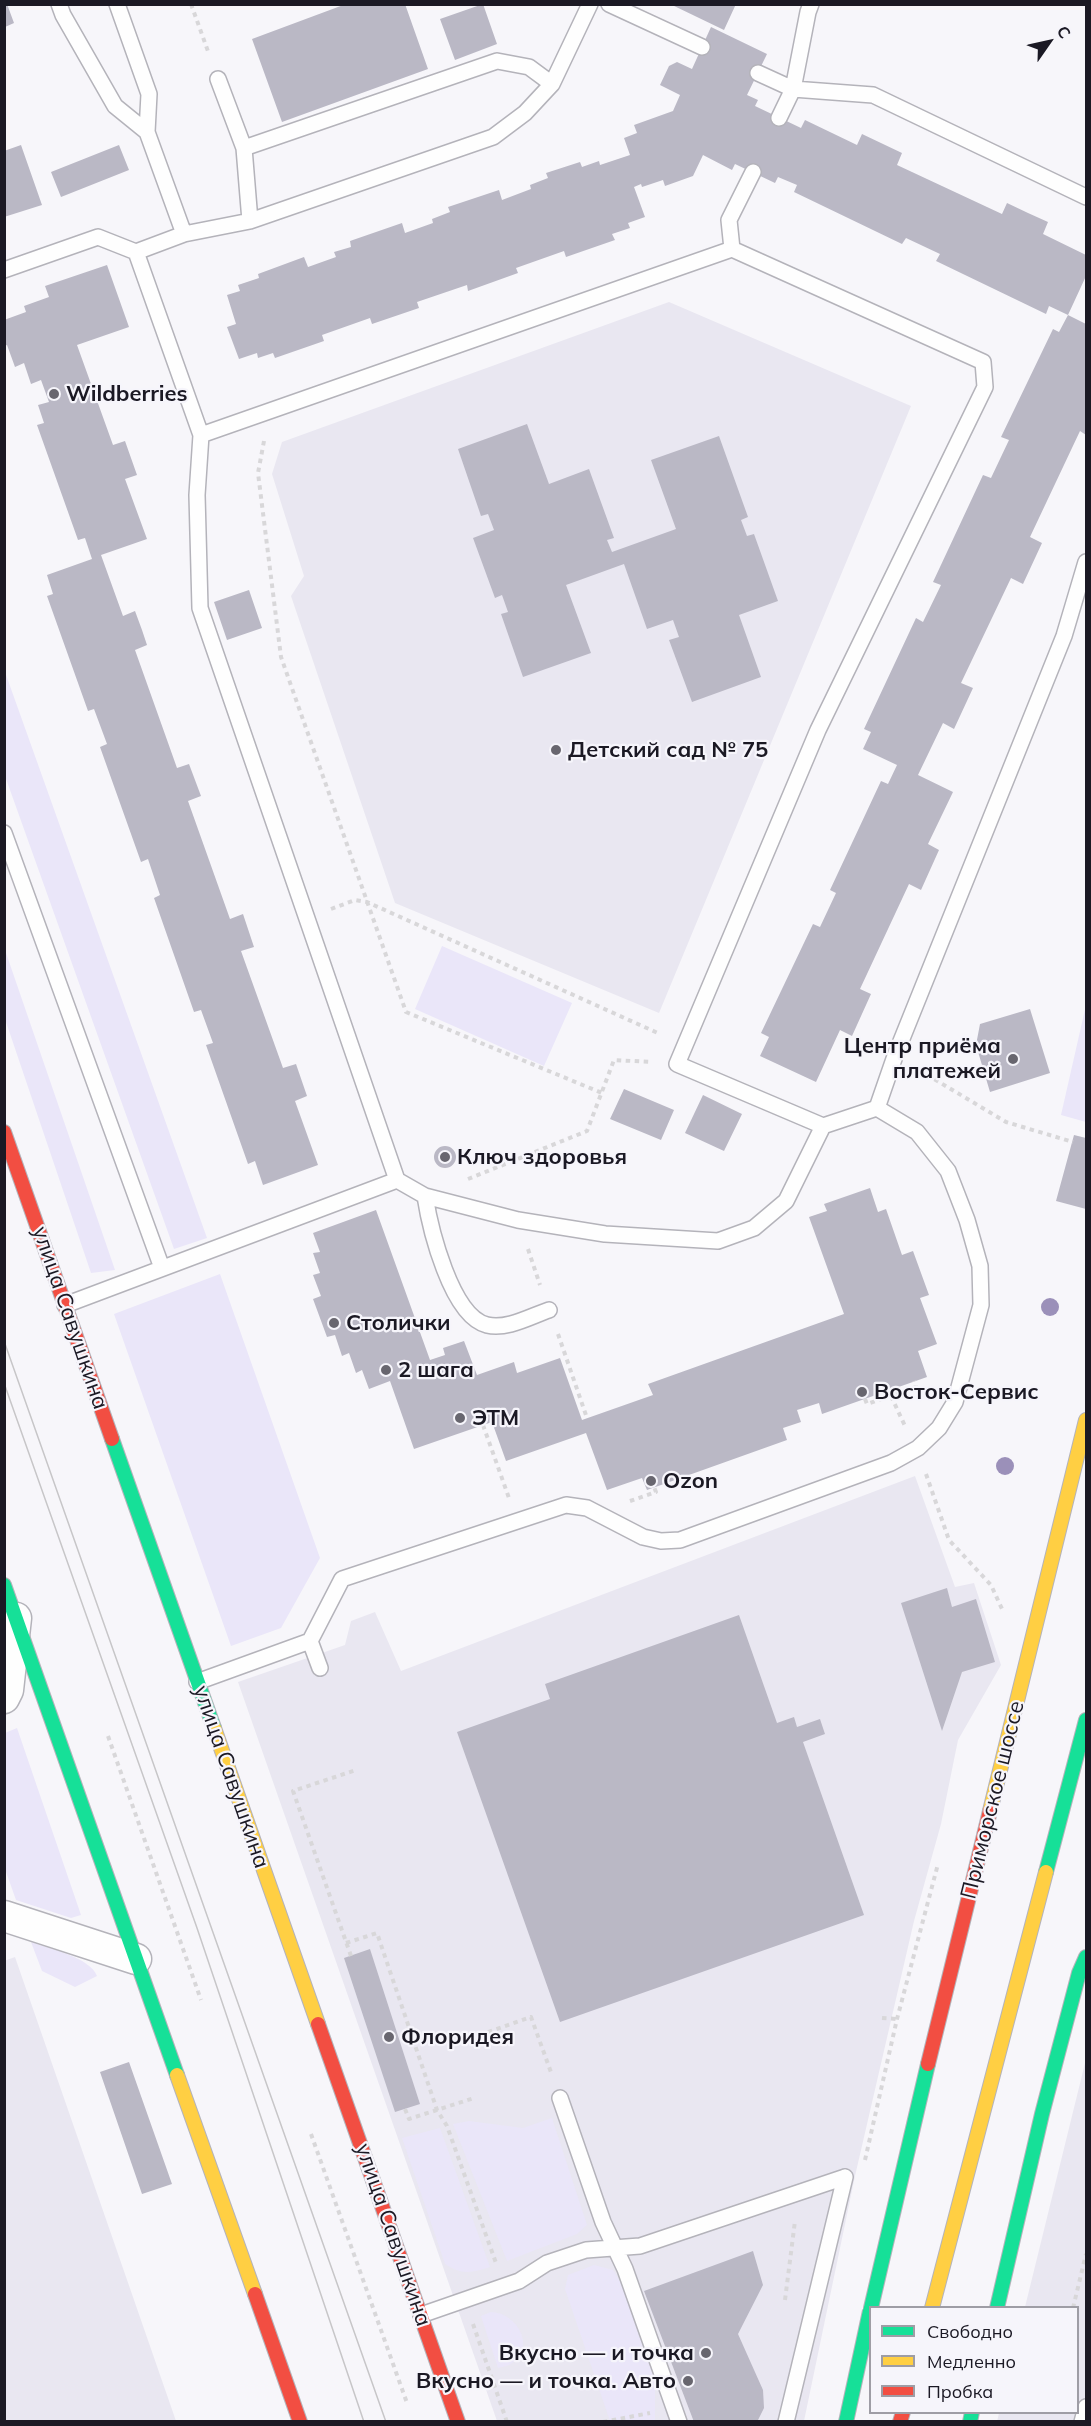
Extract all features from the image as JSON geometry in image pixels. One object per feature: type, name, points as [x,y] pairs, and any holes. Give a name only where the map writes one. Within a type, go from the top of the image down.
[{"type":"main road","name":"улица Савушкина","points":[[4,1132],[458,2421]]},
{"type":"main road","name":"Приморское шоссе","points":[[872,2306],[900,2180],[1086,1420]]},
{"type":"main road","points":[[4,1585],[300,2421]]},
{"type":"main road","points":[[932,2306],[962,2200],[1086,1720]]},
{"type":"main road","points":[[998,2306],[1042,2114],[1079,1973],[1086,1957]]},
{"type":"main road","name":"Приморское шоссе","points":[[846,2421],[869,2318]]},
{"type":"street","points":[[4,1698],[8,1690],[16,1618]]},
{"type":"street","points":[[4,1916],[136,1959]]},
{"type":"lane","points":[[59,4],[115,106],[147,132]]},
{"type":"lane","points":[[117,4],[149,94],[147,132],[184,234]]},
{"type":"lane","points":[[4,270],[98,237],[136,252],[184,234],[250,221],[493,137],[525,113],[552,84],[590,4]]},
{"type":"lane","points":[[609,4],[702,47]]},
{"type":"lane","points":[[779,118],[793,89],[811,4]]},
{"type":"lane","points":[[244,148],[496,62],[529,67],[552,84]]},
{"type":"lane","points":[[758,73],[793,89],[873,95],[1086,197]]},
{"type":"lane","points":[[218,79],[244,148],[250,221]]},
{"type":"lane","points":[[732,249],[729,220],[753,172]]},
{"type":"lane","points":[[197,1682],[310,1641],[342,1580],[566,1505],[587,1508],[643,1537],[661,1541],[680,1540],[891,1463],[918,1448],[939,1428],[954,1402],[981,1305],[980,1266],[967,1220],[948,1172],[917,1132],[877,1108],[823,1126],[677,1064],[818,730],[985,387],[983,362],[732,249],[201,435]]},
{"type":"lane","points":[[136,252],[201,435],[197,495],[200,608],[302,898],[397,1180],[425,1196],[518,1220],[584,1230],[718,1241],[754,1228],[786,1201],[823,1126]]},
{"type":"lane","points":[[877,1108],[895,1056],[1064,636],[1086,562]]},
{"type":"lane","points":[[4,833],[162,1268]]},
{"type":"lane","points":[[65,1305],[397,1180]]},
{"type":"lane","points":[[425,1196],[430,1227],[458,1301],[469,1316],[486,1325],[504,1325],[549,1310]]},
{"type":"lane","points":[[310,1641],[320,1668]]},
{"type":"lane","points":[[560,2098],[603,2222],[625,2269],[679,2421]]},
{"type":"lane","points":[[421,2315],[519,2281],[548,2263],[576,2253],[586,2250],[640,2246],[845,2177],[786,2421]]},
{"type":"lane","points":[[1082,2421],[1086,2407]]},
{"type":"path","points":[[191,4],[218,79]]},
{"type":"path","points":[[268,412],[258,473],[281,657],[406,1012],[602,1094]]},
{"type":"path","points":[[355,900],[367,902],[684,1044]]},
{"type":"path","points":[[895,1056],[1006,1122],[1072,1142]]},
{"type":"path","points":[[425,1196],[587,1131],[614,1060],[677,1064]]},
{"type":"path","points":[[865,1399],[867,1404],[916,1387],[914,1381]]},
{"type":"path","points":[[483,1425],[517,1521]]},
{"type":"path","points":[[918,1448],[949,1540]]},
{"type":"path","points":[[628,1502],[656,1492],[654,1487]]},
{"type":"path","points":[[108,1736],[201,2000]]},
{"type":"path","points":[[351,1956],[293,1791],[356,1770]]},
{"type":"path","points":[[346,1943],[377,1933],[437,2110],[447,2126],[505,2286]]},
{"type":"path","points":[[454,2044],[531,2017],[560,2098]]},
{"type":"path","points":[[882,2018],[897,2019]]},
{"type":"path","points":[[405,2109],[409,2119],[474,2098]]},
{"type":"path","points":[[311,2134],[407,2403]]},
{"type":"path","points":[[1073,2306],[1086,2254]]},
{"type":"path","points":[[464,2300],[507,2421]]},
{"type":"shaded area","name":"Детский сад № 75","points":[[669,302],[911,406],[659,1013],[395,903],[291,596],[304,576],[272,474],[282,442]]},
{"type":"shaded area","points":[[5,672],[207,1238],[174,1249],[5,776]]},
{"type":"shaded area","points":[[442,946],[572,1003],[544,1066],[415,1009]]},
{"type":"shaded area","points":[[5,950],[115,1270],[91,1273],[5,1019]]},
{"type":"shaded area","points":[[1086,1005],[1086,1122],[1061,1115]]},
{"type":"shaded area","points":[[220,1274],[320,1558],[281,1628],[231,1646],[114,1314]]},
{"type":"shaded area","points":[[915,1476],[955,1587],[974,1583],[1001,1665],[958,1740],[941,1824],[914,1921],[855,2176],[804,2421],[497,2421],[238,1682],[345,1645],[351,1621],[375,1612],[401,1671]]},
{"type":"shaded area","points":[[17,1728],[81,1915],[71,1918],[16,1900],[5,1869],[5,1733]]},
{"type":"shaded area","points":[[31,1942],[78,1959],[93,1969],[97,1976],[75,1987],[42,1971]]},
{"type":"shaded area","points":[[15,1957],[176,2421],[5,2421],[4,1961]]},
{"type":"shaded area","points":[[1086,2059],[1086,2421],[997,2422],[999,2414],[1079,2414],[1079,2306],[1025,2306]]},
{"type":"shaded area","points":[[552,2118],[587,2225],[577,2234],[507,2261],[453,2124],[469,2121],[523,2128]]},
{"type":"shaded area","points":[[440,2128],[490,2267],[478,2271],[456,2270],[445,2264],[402,2138]]},
{"type":"shaded area","points":[[594,2265],[613,2270],[621,2283],[655,2381],[655,2421],[610,2421],[565,2289],[568,2275]]},
{"type":"shaded area","points":[[491,2312],[509,2318],[521,2332],[523,2341],[523,2349],[519,2357],[509,2365],[498,2368],[481,2316]]},
{"type":"building","points":[[5,4],[7,4],[14,23],[5,27]]},
{"type":"building","points":[[346,4],[405,4],[428,69],[282,122],[252,39]]},
{"type":"building","points":[[483,4],[497,44],[455,60],[440,19]]},
{"type":"building","points":[[670,4],[736,4],[724,30]]},
{"type":"building","points":[[711,27],[767,54],[747,95],[758,100],[755,106],[801,128],[805,120],[857,145],[862,134],[902,153],[897,165],[1002,214],[1007,203],[1048,222],[1043,234],[1086,255],[1086,276],[1068,315],[1049,306],[1046,314],[936,261],[940,254],[906,238],[902,244],[794,192],[797,185],[778,177],[775,183],[735,164],[732,170],[703,155],[693,176],[665,186],[663,180],[642,187],[641,184],[634,187],[645,217],[628,223],[630,228],[612,234],[615,240],[566,257],[564,251],[516,268],[518,273],[468,291],[467,285],[417,302],[419,308],[372,324],[370,318],[322,335],[324,341],[275,358],[273,353],[258,358],[257,353],[239,359],[227,327],[236,324],[227,295],[240,291],[238,285],[259,278],[258,274],[304,257],[308,267],[336,257],[334,252],[351,247],[350,241],[402,223],[405,233],[433,223],[432,219],[450,212],[448,207],[499,190],[502,200],[531,189],[530,185],[548,178],[546,173],[580,162],[582,167],[599,161],[600,165],[630,155],[624,138],[637,133],[634,125],[673,111],[680,95],[660,85],[669,66],[677,62],[692,69]]},
{"type":"building","points":[[21,145],[42,205],[4,217],[4,151]]},
{"type":"building","points":[[119,145],[129,170],[61,197],[51,172]]},
{"type":"building","points":[[107,265],[129,327],[77,345],[113,445],[125,441],[137,475],[125,479],[147,539],[101,555],[123,616],[135,611],[142,630],[147,645],[135,650],[177,768],[189,764],[201,796],[188,801],[230,919],[243,914],[254,947],[241,951],[283,1068],[296,1064],[307,1096],[295,1101],[318,1165],[263,1185],[255,1161],[248,1164],[206,1045],[213,1043],[201,1010],[194,1012],[154,898],[160,895],[148,859],[141,862],[100,747],[107,744],[94,709],[88,711],[47,596],[53,594],[47,575],[92,559],[85,538],[78,540],[37,425],[44,423],[38,405],[49,402],[41,380],[31,384],[24,363],[15,367],[7,345],[4,346],[4,320],[26,312],[24,306],[49,297],[45,286]]},
{"type":"building","points":[[1068,315],[1086,324],[1086,435],[1080,431],[1030,537],[1042,543],[1023,584],[1011,578],[961,683],[973,688],[954,729],[943,723],[918,775],[953,792],[928,844],[939,850],[921,890],[909,884],[860,989],[871,994],[852,1036],[840,1030],[816,1082],[760,1056],[769,1037],[761,1033],[813,924],[820,927],[836,893],[830,890],[881,781],[888,784],[897,765],[863,749],[871,732],[864,729],[916,618],[923,622],[941,585],[933,582],[983,475],[991,478],[1009,440],[1001,437],[1053,329],[1059,332]]},
{"type":"building","points":[[527,424],[549,484],[589,469],[614,538],[607,540],[612,552],[676,529],[651,460],[719,436],[748,517],[741,520],[747,536],[754,534],[778,601],[739,615],[761,677],[692,702],[669,640],[679,637],[673,620],[647,629],[624,564],[566,585],[591,653],[523,677],[501,614],[508,612],[502,595],[495,598],[473,538],[494,530],[488,514],[481,516],[458,449]]},
{"type":"building","points":[[249,590],[262,628],[227,640],[214,602]]},
{"type":"building","name":"Центр приёма платежей","points":[[1030,1009],[1050,1073],[990,1092],[976,1045],[980,1024]]},
{"type":"building","points":[[624,1089],[674,1110],[661,1140],[610,1119]]},
{"type":"building","points":[[703,1095],[742,1114],[724,1151],[685,1133]]},
{"type":"building","points":[[1074,1135],[1086,1138],[1086,1209],[1056,1201]]},
{"type":"building","name":"Ключ здоровья","points":[[445,1146],[453,1149],[456,1157],[453,1165],[445,1168],[437,1165],[434,1157],[437,1149]]},
{"type":"building","points":[[870,1188],[878,1212],[886,1209],[902,1255],[913,1251],[929,1295],[920,1298],[937,1344],[918,1351],[927,1377],[822,1414],[819,1403],[797,1410],[801,1422],[783,1428],[787,1440],[647,1490],[642,1478],[607,1490],[586,1433],[506,1461],[492,1422],[414,1449],[390,1381],[369,1389],[362,1370],[356,1373],[349,1353],[342,1356],[335,1335],[327,1337],[313,1299],[321,1296],[313,1275],[320,1273],[313,1253],[320,1252],[313,1233],[376,1210],[430,1360],[445,1355],[443,1348],[464,1341],[477,1375],[514,1362],[517,1373],[560,1358],[582,1420],[653,1395],[648,1384],[844,1314],[809,1217],[827,1211],[824,1204]]},
{"type":"building","points":[[947,1588],[952,1607],[976,1599],[995,1662],[962,1672],[942,1731],[901,1603]]},
{"type":"building","points":[[739,1615],[777,1723],[794,1717],[797,1727],[820,1719],[825,1734],[803,1742],[864,1915],[560,2022],[457,1732],[550,1699],[545,1684]]},
{"type":"building","points":[[370,1949],[420,2104],[395,2112],[344,1958]]},
{"type":"building","points":[[129,2062],[172,2184],[142,2194],[100,2072]]},
{"type":"building","name":"Вкусно — и точка","points":[[753,2251],[763,2285],[738,2334],[763,2390],[764,2408],[757,2422],[694,2422],[644,2291]]},
{"type":"tram line","points":[[4,1341],[386,2422]]},
{"type":"tram line","points":[[4,1383],[197,1928],[364,2422]]},
{"type":"traffic: fast","points":[[112,1439],[214,1728]]},
{"type":"traffic: fast","points":[[4,1585],[177,2075]]},
{"type":"traffic: fast","points":[[1046,1872],[1086,1720]]},
{"type":"traffic: fast","points":[[997,2306],[1042,2114],[1079,1973],[1086,1957]]},
{"type":"traffic: fast","points":[[871,2306],[928,2064]]},
{"type":"traffic: fast","points":[[846,2422],[869,2316]]},
{"type":"traffic: fast","points":[[970,2422],[972,2414]]},
{"type":"traffic: slow","points":[[990,1811],[1086,1420]]},
{"type":"traffic: slow","points":[[214,1728],[318,2024]]},
{"type":"traffic: slow","points":[[933,2306],[1046,1872]]},
{"type":"traffic: slow","points":[[177,2075],[255,2294]]},
{"type":"traffic: jam","points":[[4,1132],[112,1439]]},
{"type":"traffic: jam","points":[[928,2064],[990,1811]]},
{"type":"traffic: jam","points":[[318,2024],[458,2422]]},
{"type":"traffic: jam","points":[[255,2294],[300,2422]]},
{"type":"traffic: jam","points":[[900,2422],[902,2414]]},
{"type":"place","name":"Wildberries","points":[[54,394]]},
{"type":"place","name":"Детский сад № 75","points":[[556,750]]},
{"type":"place","name":"Центр приёма платежей","points":[[1013,1059]]},
{"type":"place","name":"Ключ здоровья","points":[[445,1157]]},
{"type":"place","name":"Столички","points":[[334,1323]]},
{"type":"place","name":"2 шага","points":[[386,1370]]},
{"type":"place","name":"Восток-Сервис","points":[[862,1392]]},
{"type":"place","name":"ЭТМ","points":[[460,1418]]},
{"type":"place","name":"Ozon","points":[[651,1481]]},
{"type":"place","name":"Флоридея","points":[[389,2037]]},
{"type":"place","name":"Вкусно — и точка","points":[[706,2353]]},
{"type":"place","name":"Вкусно — и точка. Авто","points":[[688,2381]]}]
